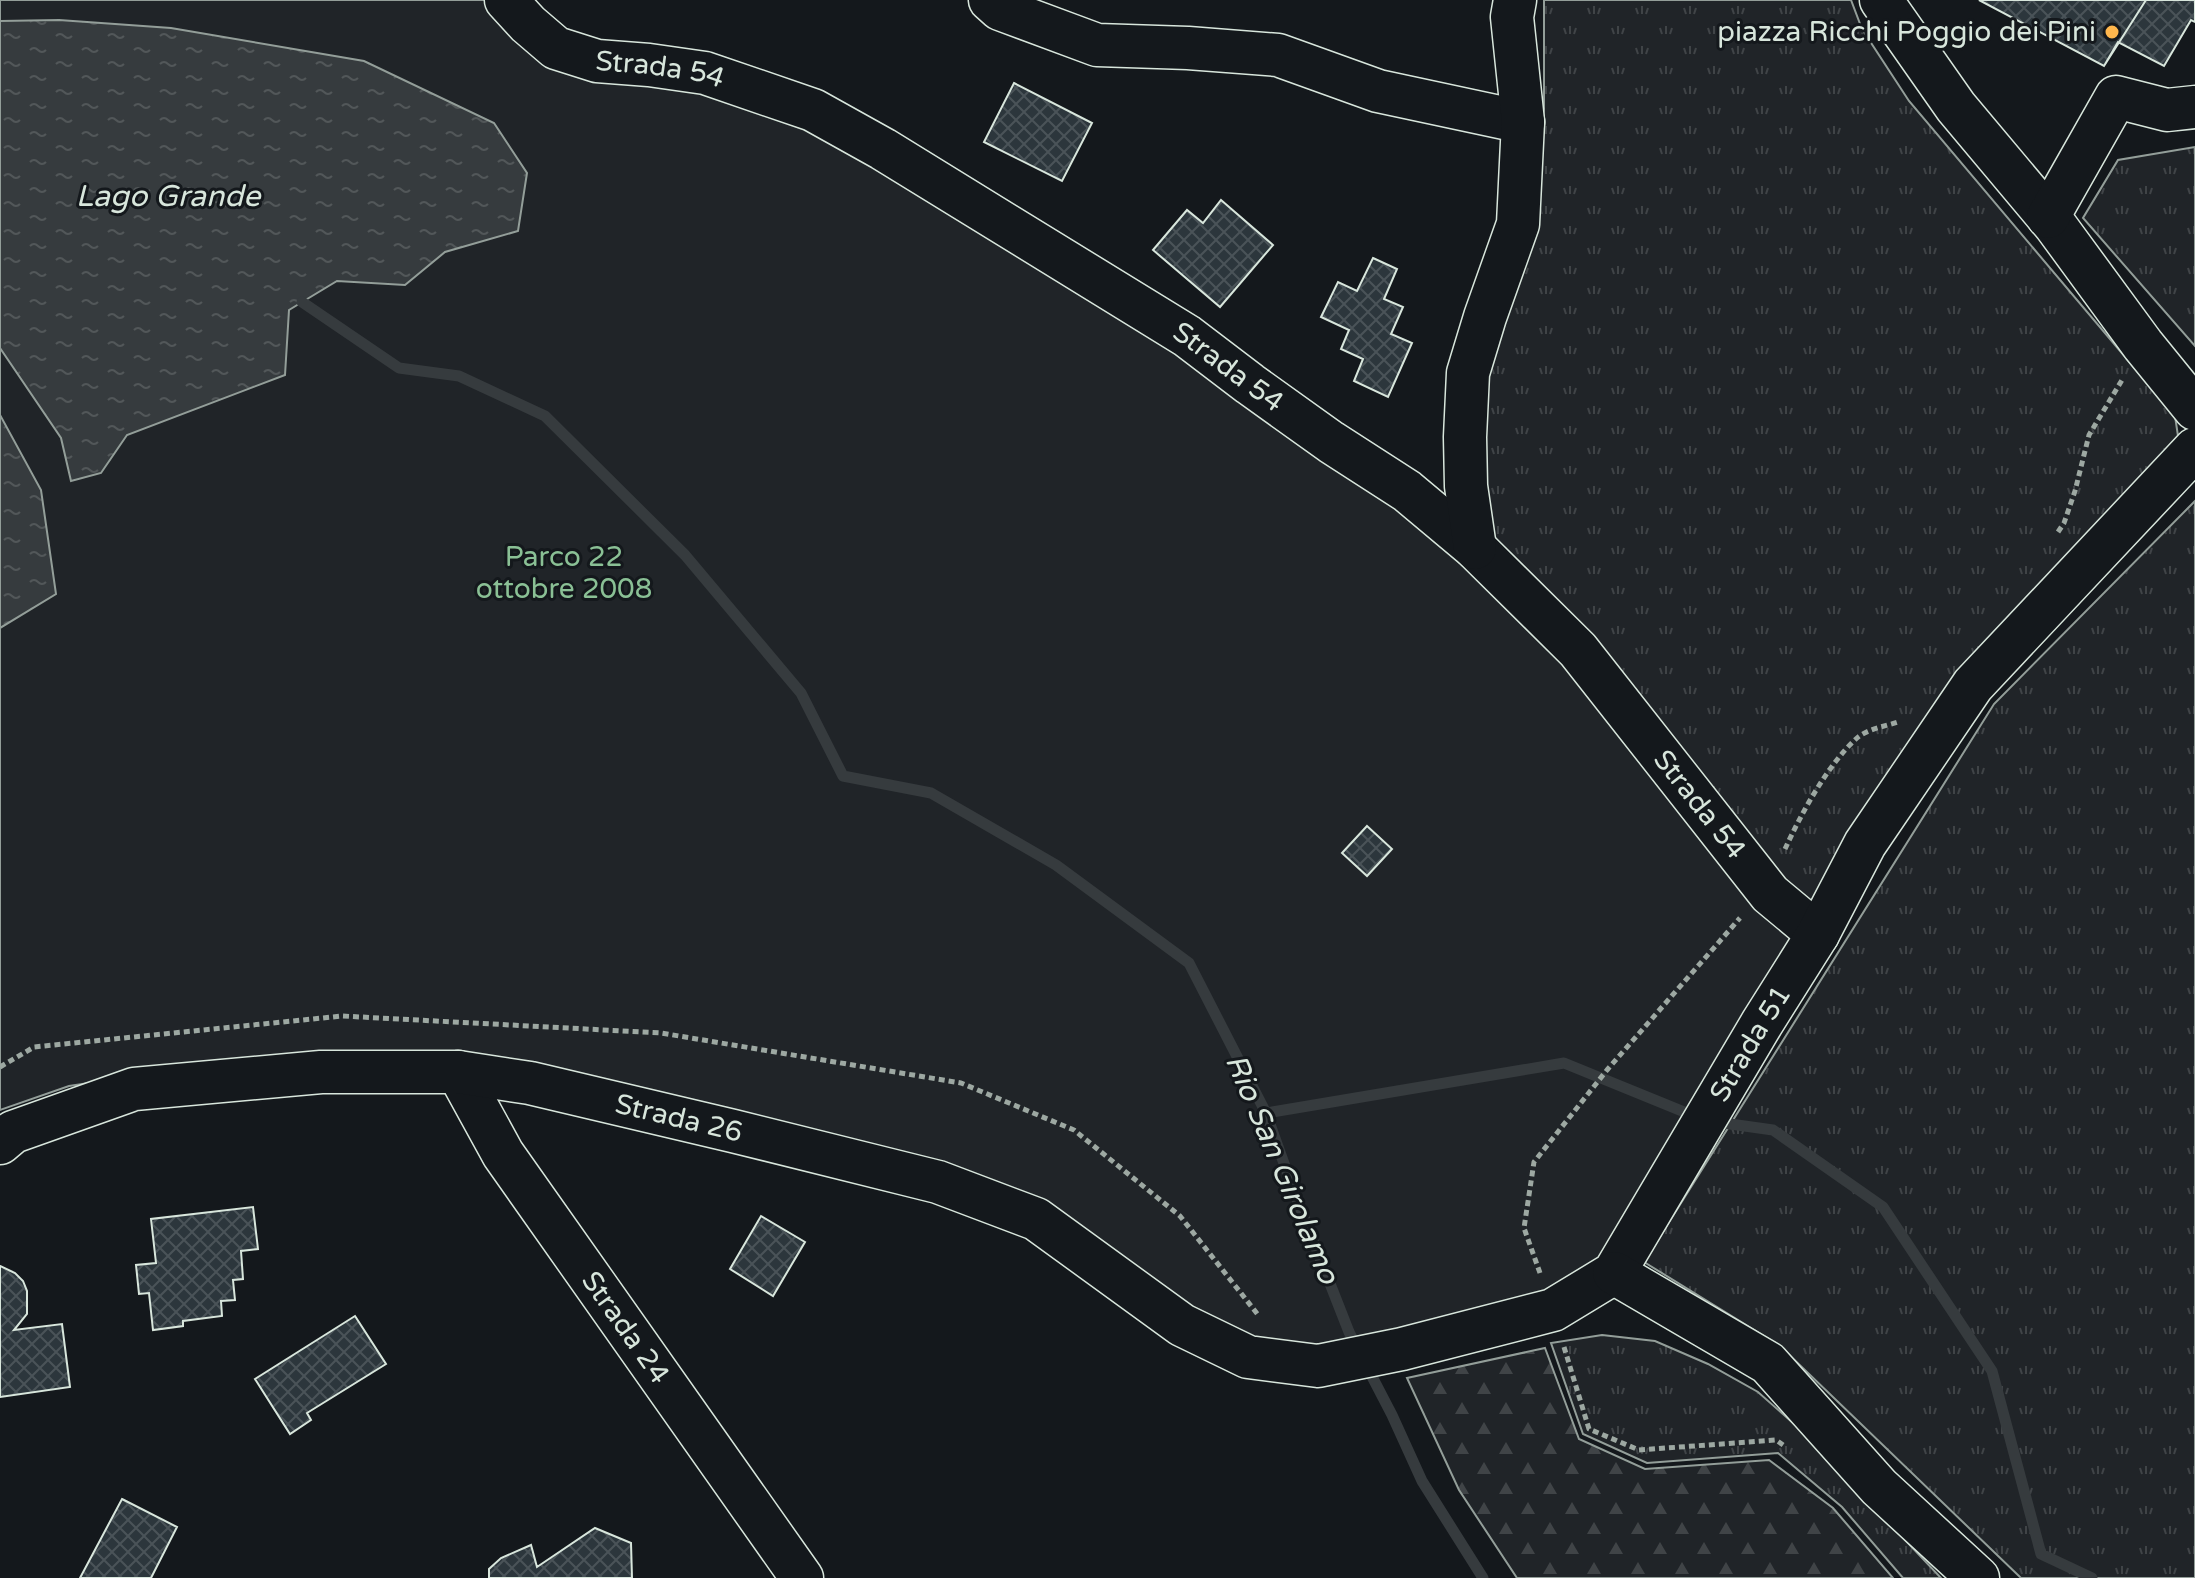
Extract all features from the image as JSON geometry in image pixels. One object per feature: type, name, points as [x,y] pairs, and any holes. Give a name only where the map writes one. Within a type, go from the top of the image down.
[{"type":"street","name":"Strada 54","points":[[506,0],[556,48],[597,61],[705,73],[813,110],[883,149],[1187,336],[1331,442],[1407,491],[1475,548],[1578,650],[1770,894],[1818,934]]},
{"type":"street","points":[[990,0],[1000,9],[1097,45],[1278,55],[1378,91],[1523,122]]},
{"type":"street","points":[[1888,5],[1956,107],[2048,217],[2195,409]]},
{"type":"street","points":[[1475,548],[1466,486],[1468,373],[1518,224],[1523,122],[1506,6]]},
{"type":"street","points":[[2048,217],[2116,97],[2167,110],[2195,107]]},
{"type":"street","name":"Strada 51","points":[[1614,1273],[1818,934],[1865,844],[1973,685],[2195,449]]},
{"type":"street","name":"Strada 26","points":[[0,1143],[13,1132],[134,1089],[321,1072],[458,1072],[530,1083],[938,1182],[1036,1219],[1182,1325],[1248,1357],[1318,1366],[1402,1349],[1553,1310],[1614,1273]]},
{"type":"street","name":"Strada 24","points":[[458,1072],[503,1154],[802,1578]]},
{"type":"street","points":[[1614,1273],[1768,1363],[1879,1487],[1978,1578]]},
{"type":"path","points":[[2057,534],[2075,491],[2089,435],[2143,345]]},
{"type":"path","points":[[1770,894],[1778,864],[1802,812],[1833,767],[1859,736],[1898,722]]},
{"type":"green space","name":"Parco 22 ottobre 2008","points":[[0,0],[491,0],[807,127],[1020,249],[1479,558],[1810,941],[1602,1266],[1542,1301],[1403,1339],[1254,1349],[1044,1209],[535,1074],[189,1068],[69,1086],[0,1110]]},
{"type":"green space","points":[[1544,0],[1851,0],[1862,29],[1909,101],[2175,416],[2178,436],[1968,671],[1813,910],[1737,833],[1496,553],[1480,453],[1494,333],[1524,255],[1544,109]]},
{"type":"green space","points":[[2195,147],[2195,346],[2083,218],[2118,160]]},
{"type":"green space","points":[[2195,501],[2195,1578],[2021,1578],[1780,1346],[1644,1262],[1994,704]]},
{"type":"green space","points":[[1602,1335],[1655,1341],[1708,1364],[1758,1392],[1802,1431],[1941,1578],[1903,1578],[1842,1507],[1778,1453],[1647,1463],[1583,1434],[1551,1343]]},
{"type":"green space","points":[[1545,1348],[1579,1439],[1645,1469],[1769,1460],[1833,1508],[1893,1578],[1517,1578],[1459,1490],[1407,1378]]},
{"type":"water","name":"Lago Grande","points":[[59,20],[171,28],[364,61],[494,123],[527,173],[518,231],[445,252],[405,285],[337,281],[289,310],[285,375],[127,435],[101,473],[71,481],[61,438],[0,348],[0,21]]},
{"type":"water","points":[[0,415],[41,490],[56,594],[0,628]]},
{"type":"building","name":"piazza Ricchi Poggio dei Pini","points":[[1979,0],[2195,0],[2195,22],[2191,20],[2164,66],[2118,42],[2104,66]]},
{"type":"building","name":"piazza Ricchi Poggio dei Pini","points":[[1979,0],[2146,0],[2104,66]]},
{"type":"building","points":[[1014,83],[1092,123],[1062,181],[984,142]]},
{"type":"building","points":[[1221,200],[1273,245],[1220,307],[1153,250],[1187,210],[1203,223]]},
{"type":"building","points":[[1373,258],[1397,269],[1384,299],[1403,307],[1391,334],[1412,343],[1388,397],[1354,381],[1363,359],[1341,349],[1349,330],[1321,317],[1338,282],[1357,291]]},
{"type":"building","points":[[1367,826],[1392,849],[1367,876],[1342,853]]},
{"type":"building","points":[[253,1207],[258,1249],[241,1251],[243,1279],[233,1280],[235,1300],[221,1301],[222,1316],[183,1321],[183,1326],[153,1330],[149,1293],[139,1294],[136,1265],[156,1263],[151,1219]]},
{"type":"building","points":[[761,1216],[805,1242],[773,1296],[730,1269]]},
{"type":"building","points":[[0,1266],[15,1273],[27,1291],[27,1314],[14,1330],[62,1324],[70,1387],[0,1397]]},
{"type":"building","points":[[355,1316],[386,1364],[307,1413],[311,1420],[290,1434],[255,1379]]},
{"type":"building","points":[[122,1499],[177,1527],[151,1578],[80,1578]]},
{"type":"building","points":[[595,1528],[631,1543],[632,1578],[489,1578],[489,1569],[501,1558],[531,1545],[537,1567]]},
{"type":"waterway","name":"Rio San Girolamo","points":[[302,302],[399,368],[459,376],[545,416],[685,555],[801,693],[843,776],[931,793],[1056,865],[1189,963],[1266,1113],[1296,1197],[1358,1350]]},
{"type":"waterway","points":[[1266,1113],[1564,1063],[1699,1118]]},
{"type":"waterway","points":[[1716,1122],[1773,1130],[1883,1207],[1992,1371],[2041,1554],[2092,1578]]},
{"type":"waterway","name":"Rio San Girolamo","points":[[1366,1365],[1422,1481],[1483,1578]]},
{"type":"place","name":"piazza Ricchi Poggio dei Pini","points":[[2112,32]]}]
